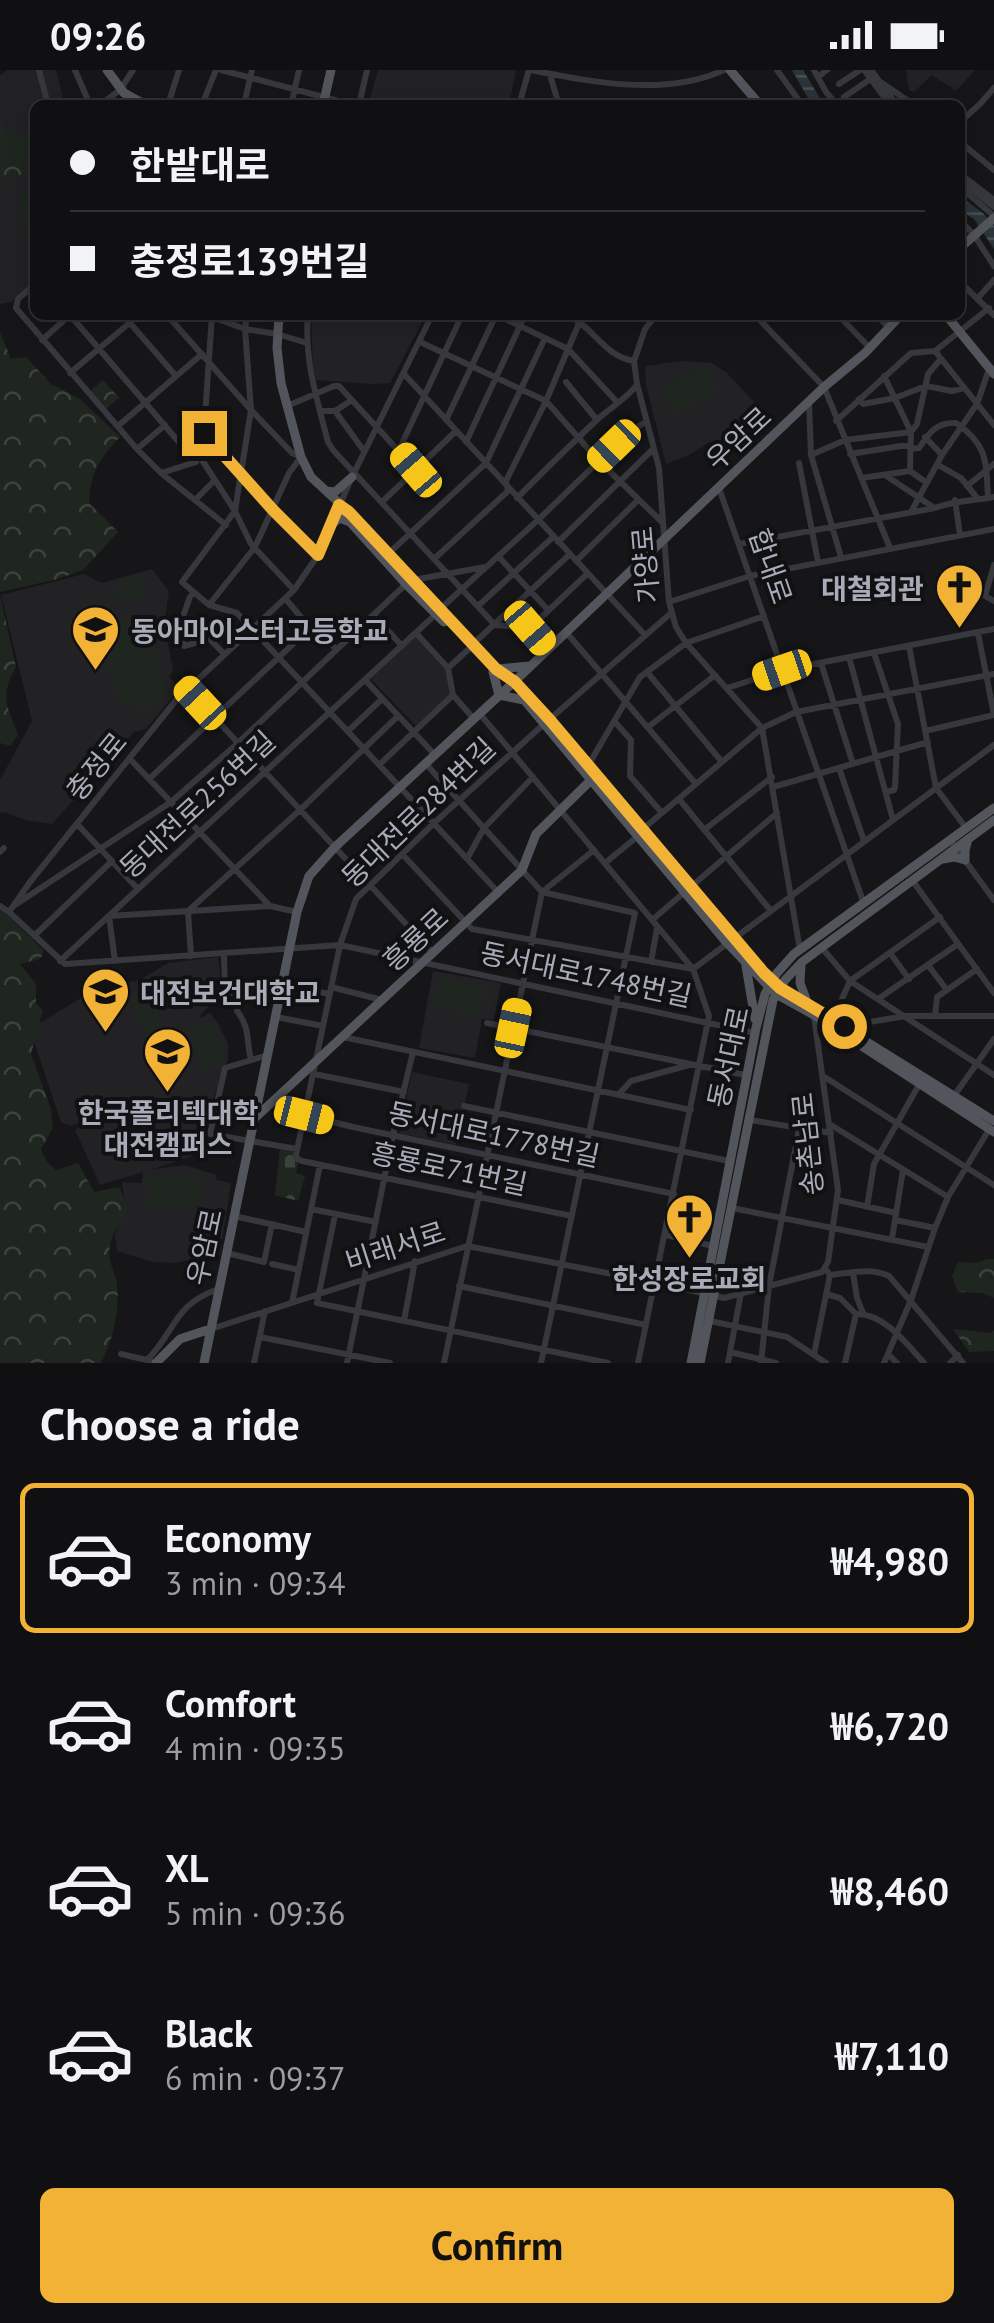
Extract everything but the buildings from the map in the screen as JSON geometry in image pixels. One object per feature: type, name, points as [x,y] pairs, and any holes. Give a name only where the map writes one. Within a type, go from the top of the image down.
[{"type":"main road","points":[[107,70],[122,92],[137,100]]},
{"type":"main road","points":[[324,100],[332,70]]},
{"type":"main road","points":[[727,70],[755,100]]},
{"type":"main road","points":[[965,243],[994,216]]},
{"type":"main road","points":[[278,320],[278,363],[286,406],[310,477],[589,764],[640,832]]},
{"type":"main road","name":"우암로","points":[[204,1363],[297,912],[309,876],[335,847],[896,320]]},
{"type":"main road","points":[[950,320],[992,371]]},
{"type":"main road","points":[[324,490],[335,492],[353,475]]},
{"type":"main road","points":[[342,508],[388,554],[409,582]]},
{"type":"main road","points":[[332,524],[340,518],[350,522]]},
{"type":"main road","points":[[495,670],[530,666],[530,691],[546,710],[547,720]]},
{"type":"main road","points":[[495,670],[500,696],[524,700]]},
{"type":"main road","points":[[513,684],[774,988],[920,1083],[993,1125]]},
{"type":"main road","name":"흥룡로","points":[[254,1119],[522,870],[536,834],[592,780]]},
{"type":"main road","name":"동서대로","points":[[700,1363],[710,1321],[713,1246],[745,1076],[774,988],[799,955],[864,904],[968,833],[994,808]]},
{"type":"main road","name":"동서대로","points":[[968,833],[992,822]]},
{"type":"main road","points":[[938,860],[965,860],[968,833]]},
{"type":"main road","name":"동서대로","points":[[799,955],[821,947],[938,860],[953,844]]},
{"type":"main road","points":[[748,961],[765,966],[799,955],[800,983],[813,1010]]},
{"type":"main road","points":[[748,961],[759,1029]]},
{"type":"main road","points":[[774,988],[844,1026],[993,1125]]},
{"type":"main road","points":[[759,1029],[778,1011],[798,1006]]},
{"type":"main road","name":"동서대로","points":[[691,1363],[732,1208],[750,1120],[759,1029]]},
{"type":"main road","points":[[154,1362],[180,1339],[210,1329]]},
{"type":"street","points":[[39,70],[47,100]]},
{"type":"street","points":[[75,70],[88,100]]},
{"type":"street","points":[[108,100],[122,92],[133,70]]},
{"type":"street","points":[[170,100],[179,70]]},
{"type":"street","points":[[204,100],[218,70],[251,74],[319,100]]},
{"type":"street","points":[[292,100],[299,70]]},
{"type":"street","points":[[358,100],[367,70]]},
{"type":"street","points":[[521,100],[530,70],[663,85],[690,82],[727,70]]},
{"type":"street","points":[[777,70],[798,100]]},
{"type":"street","points":[[826,70],[816,74],[834,100]]},
{"type":"street","points":[[839,84],[865,70],[889,100]]},
{"type":"street","points":[[546,73],[556,100]]},
{"type":"street","points":[[245,100],[251,74]]},
{"type":"street","points":[[844,97],[874,81]]},
{"type":"street","points":[[874,81],[906,100]]},
{"type":"street","points":[[965,118],[994,88]]},
{"type":"street","points":[[122,92],[124,100]]},
{"type":"street","points":[[965,146],[994,170]]},
{"type":"street","points":[[965,183],[994,203]]},
{"type":"street","points":[[965,185],[994,216]]},
{"type":"street","points":[[965,225],[994,266]]},
{"type":"street","points":[[977,299],[994,280]]},
{"type":"street","points":[[836,421],[911,353],[935,351],[991,311],[965,287]]},
{"type":"street","points":[[30,288],[18,299],[16,308],[42,340],[137,448],[226,525]]},
{"type":"street","points":[[42,340],[64,320]]},
{"type":"street","points":[[74,320],[215,480],[251,544],[294,590]]},
{"type":"street","points":[[126,320],[176,376]]},
{"type":"street","points":[[70,373],[133,320]]},
{"type":"street","points":[[174,320],[251,410],[292,453],[301,457],[289,472],[255,547],[208,605]]},
{"type":"street","points":[[199,461],[212,320]]},
{"type":"street","points":[[222,320],[306,343]]},
{"type":"street","points":[[246,320],[251,410],[235,512],[182,582],[208,605],[237,613],[498,892]]},
{"type":"street","points":[[308,320],[306,343],[314,394],[332,450],[495,624],[530,628],[548,649]]},
{"type":"street","name":"충정로","points":[[10,910],[187,688],[294,590],[318,555],[342,508],[353,475],[430,320]]},
{"type":"street","points":[[399,450],[460,320]]},
{"type":"street","points":[[446,420],[494,320]]},
{"type":"street","points":[[507,320],[568,349],[616,402]]},
{"type":"street","points":[[466,442],[523,320]]},
{"type":"street","points":[[434,559],[508,492],[506,482],[583,320]]},
{"type":"street","points":[[586,320],[612,353],[634,361],[651,320]]},
{"type":"street","points":[[760,320],[824,387],[890,548]]},
{"type":"street","points":[[843,320],[870,348]]},
{"type":"street","points":[[881,320],[889,328]]},
{"type":"street","points":[[388,554],[486,464],[545,338]]},
{"type":"street","points":[[420,342],[546,401],[599,462],[663,524]]},
{"type":"street","points":[[935,351],[994,424]]},
{"type":"street","points":[[118,426],[202,354]]},
{"type":"street","points":[[811,455],[845,440],[911,432],[918,424],[928,374],[940,360]]},
{"type":"street","name":"가양로","points":[[634,361],[659,468],[671,612],[686,644],[762,728],[799,955]]},
{"type":"street","points":[[911,512],[942,455],[977,404],[992,371]]},
{"type":"street","points":[[404,374],[645,635]]},
{"type":"street","points":[[884,376],[911,432],[910,470]]},
{"type":"street","points":[[566,382],[597,420]]},
{"type":"street","points":[[517,498],[637,384]]},
{"type":"street","points":[[286,406],[339,386],[416,470]]},
{"type":"street","points":[[858,400],[862,404],[895,398],[926,386],[952,391],[964,388]]},
{"type":"street","points":[[320,411],[334,411],[352,400]]},
{"type":"street","points":[[809,402],[811,455],[842,557]]},
{"type":"street","points":[[334,411],[364,452]]},
{"type":"street","name":"동대전로256번길","points":[[60,961],[630,431],[646,421]]},
{"type":"street","points":[[137,448],[164,424]]},
{"type":"street","points":[[740,544],[934,508],[955,500],[991,497],[980,446],[962,426],[937,425],[919,448],[910,450]]},
{"type":"street","points":[[382,502],[456,432]]},
{"type":"street","points":[[204,433],[318,555]]},
{"type":"street","points":[[878,436],[880,449]]},
{"type":"street","points":[[925,437],[942,455]]},
{"type":"street","points":[[850,454],[909,446],[910,450]]},
{"type":"street","points":[[478,606],[654,448]]},
{"type":"street","points":[[161,472],[199,461]]},
{"type":"street","points":[[799,464],[818,562]]},
{"type":"street","points":[[968,486],[994,464]]},
{"type":"street","points":[[938,465],[961,478],[978,500]]},
{"type":"street","points":[[861,478],[910,470],[927,483]]},
{"type":"street","points":[[884,474],[934,508]]},
{"type":"street","points":[[195,500],[215,480]]},
{"type":"street","name":"합내로","points":[[718,488],[864,904]]},
{"type":"street","points":[[448,668],[638,500]]},
{"type":"street","points":[[955,500],[960,535]]},
{"type":"street","points":[[663,508],[679,525]]},
{"type":"street","points":[[669,602],[750,576],[994,529]]},
{"type":"street","points":[[498,556],[549,610]]},
{"type":"street","points":[[994,565],[984,596],[994,601]]},
{"type":"street","points":[[10,910],[171,802],[409,582],[486,567]]},
{"type":"street","points":[[530,628],[587,574]]},
{"type":"street","points":[[194,592],[178,630],[184,646],[195,643],[202,631],[224,654]]},
{"type":"street","points":[[285,598],[310,628],[317,629],[336,649]]},
{"type":"street","name":"동대전로284번길","points":[[316,1061],[340,945],[356,899],[547,720],[671,612]]},
{"type":"street","points":[[374,615],[402,646]]},
{"type":"street","points":[[589,764],[640,677],[686,644],[764,616]]},
{"type":"street","points":[[149,779],[310,628]]},
{"type":"street","points":[[727,688],[782,670],[994,630]]},
{"type":"street","points":[[566,632],[696,784]]},
{"type":"street","points":[[416,633],[448,668],[453,695],[512,753],[693,969],[709,1020],[696,1065],[691,1110],[638,1363]]},
{"type":"street","points":[[926,730],[994,715],[990,674],[978,633]]},
{"type":"street","points":[[909,646],[936,788],[968,833]]},
{"type":"street","points":[[874,653],[898,724],[895,787],[886,792]]},
{"type":"street","points":[[849,658],[893,820]]},
{"type":"street","points":[[821,662],[853,764]]},
{"type":"street","points":[[648,672],[722,762]]},
{"type":"street","points":[[605,863],[762,728],[796,712],[990,674]]},
{"type":"street","points":[[648,726],[715,676]]},
{"type":"street","points":[[365,680],[434,755]]},
{"type":"street","points":[[187,688],[434,952]]},
{"type":"street","points":[[379,764],[453,695]]},
{"type":"street","points":[[348,731],[382,698]]},
{"type":"street","points":[[188,911],[398,716]]},
{"type":"street","points":[[614,721],[630,740],[630,776],[662,813]]},
{"type":"street","points":[[774,787],[928,742]]},
{"type":"street","points":[[402,854],[472,928],[693,969],[994,746]]},
{"type":"street","points":[[130,759],[270,906]]},
{"type":"street","points":[[426,764],[542,892],[635,914],[646,913]]},
{"type":"street","points":[[839,768],[864,841]]},
{"type":"street","points":[[704,830],[772,776]]},
{"type":"street","points":[[467,859],[484,828],[532,777]]},
{"type":"street","points":[[679,799],[771,911]]},
{"type":"street","points":[[651,962],[655,924],[688,889],[777,812]]},
{"type":"street","points":[[78,824],[138,889]]},
{"type":"street","points":[[953,844],[994,900]]},
{"type":"street","points":[[444,1363],[542,892],[594,850]]},
{"type":"street","points":[[34,936],[112,861]]},
{"type":"street","points":[[912,879],[994,994]]},
{"type":"street","points":[[30,882],[38,888]]},
{"type":"street","points":[[0,906],[10,910],[60,961],[72,964],[289,950]]},
{"type":"street","points":[[114,962],[109,916],[270,906],[297,912]]},
{"type":"street","points":[[188,911],[191,956]]},
{"type":"street","points":[[541,1363],[635,914]]},
{"type":"street","points":[[834,1020],[850,981],[940,917]]},
{"type":"street","points":[[878,999],[958,944]]},
{"type":"street","name":"동서대로1748번길","points":[[289,950],[340,945],[616,1004],[759,1029]]},
{"type":"street","points":[[821,947],[850,981],[994,1075]]},
{"type":"street","points":[[890,952],[908,979]]},
{"type":"street","points":[[224,954],[226,993],[330,991],[383,1000]]},
{"type":"street","points":[[928,965],[946,990]]},
{"type":"street","points":[[934,1016],[935,998],[976,969]]},
{"type":"street","points":[[240,994],[238,1011],[250,1041],[252,1060]]},
{"type":"street","name":"송촌남로","points":[[813,1010],[838,1200],[825,1267]]},
{"type":"street","points":[[276,1016],[323,1026]]},
{"type":"street","points":[[844,1026],[906,1016],[994,1016]]},
{"type":"street","points":[[487,1022],[745,1076]]},
{"type":"street","points":[[343,1037],[691,1110]]},
{"type":"street","points":[[954,1096],[994,1039]]},
{"type":"street","points":[[348,1359],[413,1052]]},
{"type":"street","points":[[268,1054],[225,1068],[210,1134],[298,1149],[316,1061]]},
{"type":"street","points":[[618,1095],[630,1081],[696,1065]]},
{"type":"street","points":[[314,1074],[404,1092]]},
{"type":"street","points":[[822,1076],[994,1185]]},
{"type":"street","points":[[866,1206],[874,1164],[920,1083]]},
{"type":"street","points":[[464,1106],[729,1161]]},
{"type":"street","name":"동서대로1778번길","points":[[304,1115],[674,1194]]},
{"type":"street","points":[[750,1120],[800,1129],[830,1129],[879,1154],[948,1198]]},
{"type":"street","points":[[897,1363],[887,1359],[935,1228],[948,1198],[993,1125]]},
{"type":"street","points":[[761,1360],[769,1286],[800,1129]]},
{"type":"street","name":"흥룡로71번길","points":[[298,1149],[297,1159],[320,1165],[572,1216]]},
{"type":"street","points":[[292,1303],[320,1165]]},
{"type":"street","points":[[892,1240],[903,1170]]},
{"type":"street","points":[[838,1200],[935,1228]]},
{"type":"street","points":[[732,1208],[928,1247]]},
{"type":"street","points":[[311,1210],[376,1222]]},
{"type":"street","points":[[335,1215],[318,1304],[608,1363]]},
{"type":"street","points":[[234,1216],[306,1232]]},
{"type":"street","points":[[268,1263],[272,1224]]},
{"type":"street","points":[[666,1235],[713,1246]]},
{"type":"street","name":"비래서로","points":[[210,1329],[467,1246],[709,1296]]},
{"type":"street","points":[[226,1253],[298,1270]]},
{"type":"street","points":[[404,1321],[416,1262]]},
{"type":"street","points":[[709,1296],[724,1298],[809,1276],[825,1267],[830,1276],[814,1354]]},
{"type":"street","points":[[830,1276],[877,1271],[889,1276],[961,1359],[950,1363]]},
{"type":"street","points":[[845,1363],[860,1313],[853,1272]]},
{"type":"street","points":[[459,1286],[646,1325]]},
{"type":"street","points":[[121,1354],[154,1362],[172,1322],[196,1299],[218,1289]]},
{"type":"street","points":[[728,1363],[742,1293]]},
{"type":"street","points":[[826,1294],[894,1329],[924,1363]]},
{"type":"street","points":[[254,1363],[265,1311]]},
{"type":"street","points":[[710,1321],[787,1337],[826,1363]]},
{"type":"street","points":[[260,1337],[348,1359],[385,1363]]},
{"type":"street","points":[[730,1352],[776,1363]]},
{"type":"shaded area","points":[[8,70],[56,70],[64,100],[30,100],[30,286],[11,302],[0,304],[0,75]]},
{"type":"shaded area","points":[[378,70],[516,71],[510,100],[369,100]]},
{"type":"shaded area","points":[[792,70],[803,70],[821,100],[809,100]]},
{"type":"shaded area","points":[[906,70],[975,70],[956,91],[932,75],[914,92],[909,90]]},
{"type":"shaded area","points":[[965,200],[994,226],[994,249],[974,219],[965,213]]},
{"type":"shaded area","points":[[311,320],[423,320],[390,383],[316,380]]},
{"type":"shaded area","points":[[682,361],[712,363],[727,373],[754,402],[760,426],[713,448],[709,442],[666,464],[646,385],[645,366]]},
{"type":"shaded area","name":"동아마이스터고등학교","points":[[152,569],[169,591],[164,625],[173,669],[170,677],[179,689],[146,729],[134,732],[52,824],[0,813],[0,780],[32,721],[1,595],[84,574],[102,583]]},
{"type":"shaded area","points":[[415,636],[446,670],[451,694],[416,726],[370,678]]},
{"type":"shaded area","points":[[218,957],[222,989],[198,1019],[210,1013],[218,1023],[228,1044],[228,1059],[192,1156],[150,1170],[185,1165],[231,1183],[220,1255],[174,1263],[153,1262],[117,1251],[115,1233],[126,1212],[122,1182],[142,1183],[143,1172],[100,1185],[75,1130],[100,1114],[101,1107],[98,1113],[71,1126],[61,1122],[30,1029],[94,990],[140,980],[168,963]]},
{"type":"shaded area","points":[[433,971],[501,983],[494,1020],[482,1019],[475,1058],[419,1048]]},
{"type":"shaded area","points":[[412,1072],[469,1084],[456,1145],[399,1133]]},
{"type":"green space","points":[[0,119],[4,131],[30,138],[30,174],[0,180]]},
{"type":"green space","points":[[30,194],[30,248],[18,196]]},
{"type":"green space","points":[[0,332],[11,359],[26,357],[51,384],[80,399],[120,437],[97,467],[89,503],[118,532],[83,570],[0,592]]},
{"type":"green space","points":[[705,367],[717,391],[674,414],[662,389]]},
{"type":"green space","points":[[103,380],[119,398],[106,409],[90,391]]},
{"type":"green space","points":[[140,576],[145,594],[120,601],[115,583]]},
{"type":"green space","points":[[0,595],[16,667],[6,693],[18,734],[11,746],[0,743]]},
{"type":"green space","points":[[127,617],[139,619],[147,627],[159,657],[163,695],[149,708],[120,705],[96,628]]},
{"type":"green space","points":[[0,908],[44,951],[40,959],[20,964],[36,984],[36,1004],[43,1010],[31,1054],[51,1109],[53,1128],[41,1149],[56,1170],[78,1163],[94,1192],[119,1187],[129,1210],[111,1240],[117,1304],[112,1335],[101,1363],[0,1363]]},
{"type":"green space","points":[[440,977],[485,986],[478,1015],[433,1006]]},
{"type":"green space","points":[[147,990],[164,1025],[147,1033],[130,998]]},
{"type":"green space","points":[[212,1022],[225,1060],[203,1069],[188,1030]]},
{"type":"green space","points":[[280,1149],[294,1152],[296,1173],[305,1176],[298,1201],[275,1195]]},
{"type":"green space","points":[[201,1174],[201,1205],[149,1207],[149,1176]]},
{"type":"green space","points":[[994,1259],[994,1298],[958,1292],[952,1276],[958,1262]]},
{"type":"green space","points":[[953,1329],[992,1333],[994,1330],[994,1351],[969,1352]]},
{"type":"place","name":"대철회관","points":[[959,630]]},
{"type":"place","name":"동아마이스터고등학교","points":[[96,672]]},
{"type":"place","name":"대전보건대학교","points":[[105,1034]]},
{"type":"place","name":"한국폴리텍대학 대전캠퍼스","points":[[168,1094]]},
{"type":"place","name":"한성장로교회","points":[[689,1260]]},
{"type":"route","points":[[204,433],[318,555],[339,505],[349,512],[496,669],[515,682],[550,720],[764,973],[780,988],[844,1026]]}]
